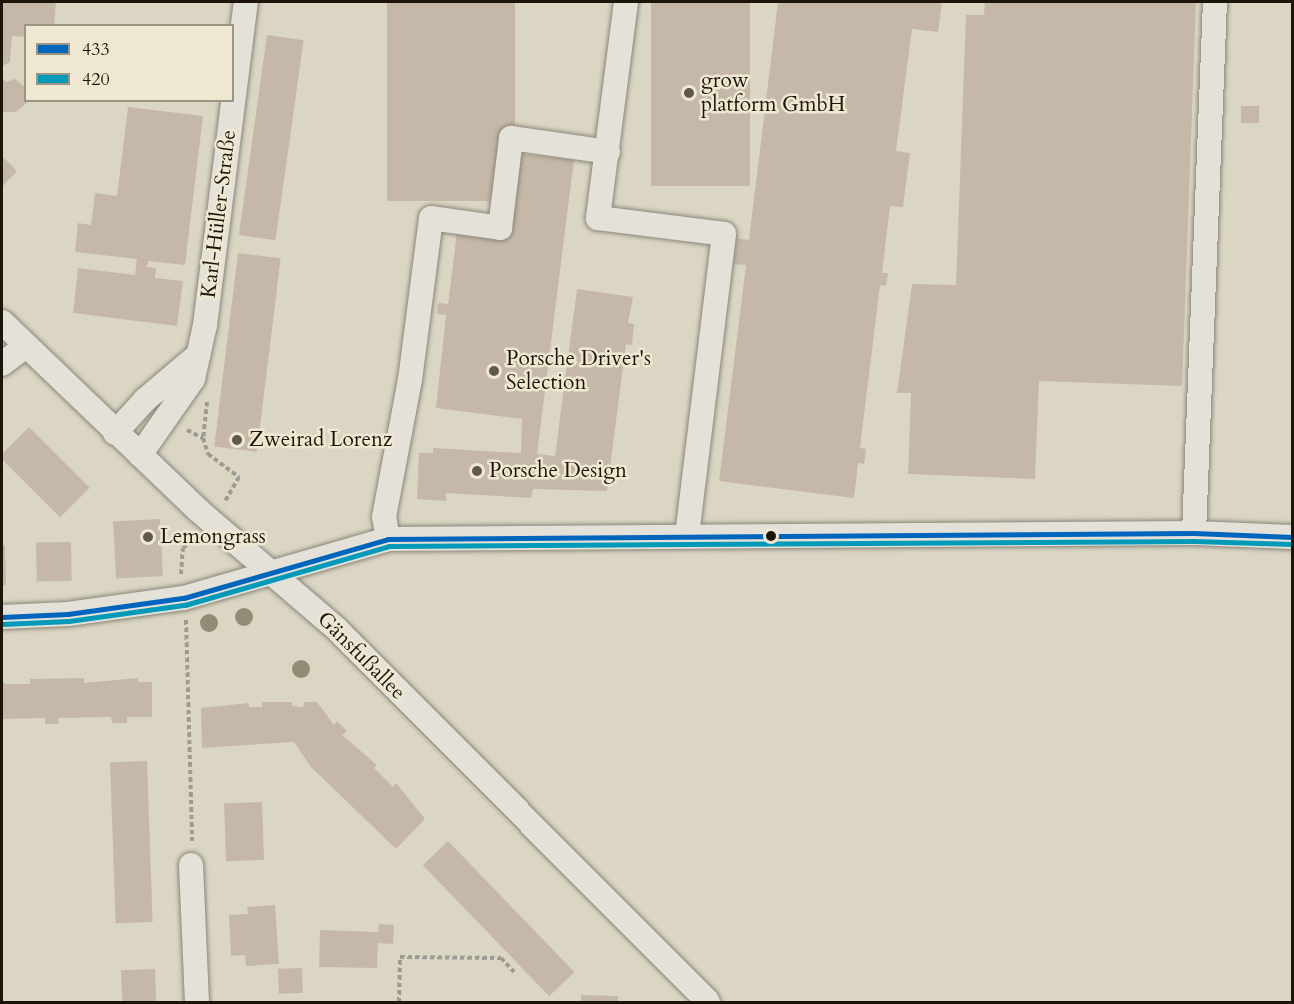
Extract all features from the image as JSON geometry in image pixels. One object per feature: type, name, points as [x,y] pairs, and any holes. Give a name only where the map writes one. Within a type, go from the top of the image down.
[{"type":"street","name":"Karl-Hüller-Straße","points":[[234,90],[246,2]]},
{"type":"street","points":[[626,2],[598,218],[724,234],[687,535]]},
{"type":"street","points":[[1194,532],[1215,2]]},
{"type":"street","name":"Karl-Hüller-Straße","points":[[140,455],[193,379],[232,102]]},
{"type":"street","points":[[388,540],[384,517],[410,380],[431,218],[500,228],[511,138],[608,152]]},
{"type":"street","name":"Gänsfußallee","points":[[2,322],[115,433],[210,520],[274,572],[337,629],[708,1002]]},
{"type":"street","points":[[2,364],[26,346]]},
{"type":"street","points":[[115,433],[145,400],[198,355]]},
{"type":"street","points":[[2,617],[68,614],[184,598],[388,540],[687,535],[1194,532],[1293,537]]},
{"type":"street","points":[[192,866],[197,1002]]},
{"type":"path","points":[[192,866],[183,548],[210,520],[239,477],[208,454],[203,438],[208,393]]},
{"type":"path","points":[[399,1002],[400,957],[501,958],[514,972]]},
{"type":"building","points":[[2,2],[56,2],[54,24],[24,24],[24,37],[12,36],[10,62],[2,66]]},
{"type":"building","points":[[387,2],[515,2],[515,201],[387,201]]},
{"type":"building","name":"grow platform GmbH","points":[[651,2],[750,2],[750,186],[651,186]]},
{"type":"building","points":[[778,2],[942,2],[938,32],[912,29],[896,151],[910,153],[903,207],[890,206],[882,273],[888,273],[886,286],[880,285],[860,448],[866,449],[864,464],[858,463],[854,498],[719,481],[746,265],[734,264],[737,238],[749,240]]},
{"type":"building","points":[[985,2],[1196,2],[1182,386],[1039,381],[1035,479],[908,474],[911,393],[897,393],[912,284],[956,285],[966,15],[984,15]]},
{"type":"building","points":[[267,35],[304,40],[276,240],[239,235]]},
{"type":"building","points":[[2,77],[6,82],[15,79],[24,86],[24,102],[28,102],[16,112],[2,112]]},
{"type":"building","points":[[1241,106],[1259,106],[1259,123],[1241,123]]},
{"type":"building","points":[[128,107],[203,116],[185,265],[148,261],[147,267],[156,268],[155,278],[183,281],[177,326],[73,313],[78,268],[135,275],[137,259],[75,252],[78,223],[91,225],[95,193],[117,196]]},
{"type":"building","points":[[519,154],[574,160],[537,454],[555,456],[577,289],[633,297],[628,323],[634,324],[632,345],[626,344],[607,491],[533,489],[531,498],[446,493],[446,501],[417,499],[419,453],[433,453],[433,448],[521,453],[522,419],[436,408],[446,315],[437,314],[438,303],[448,304],[457,232],[509,239]]},
{"type":"building","points":[[2,156],[17,171],[2,187]]},
{"type":"building","points":[[238,253],[281,258],[257,452],[214,447]]},
{"type":"building","points":[[29,427],[90,488],[60,518],[2,459],[2,454]]},
{"type":"building","points":[[160,519],[163,576],[116,578],[113,521]]},
{"type":"building","points":[[71,542],[72,581],[37,582],[36,543]]},
{"type":"building","points":[[2,545],[5,545],[6,585],[2,586]]},
{"type":"building","points":[[84,678],[84,683],[138,678],[138,682],[152,682],[152,717],[127,717],[127,723],[112,723],[111,717],[58,718],[59,724],[45,724],[45,718],[2,719],[2,680],[5,684],[30,684],[30,679]]},
{"type":"building","points":[[262,702],[292,702],[292,706],[303,707],[304,702],[317,702],[334,725],[337,721],[347,731],[342,735],[377,765],[374,768],[393,787],[396,783],[425,819],[396,849],[311,767],[294,742],[202,748],[201,708],[249,703],[249,707],[262,707]]},
{"type":"building","points":[[147,761],[153,922],[116,923],[110,762]]},
{"type":"building","points":[[262,802],[264,860],[226,861],[224,803]]},
{"type":"building","points":[[448,841],[574,972],[549,996],[423,865]]},
{"type":"building","points":[[275,905],[279,964],[246,966],[245,955],[231,956],[229,915],[248,914],[247,907]]},
{"type":"building","points":[[379,924],[394,925],[393,944],[378,943],[377,968],[319,967],[320,930],[378,932]]},
{"type":"building","points":[[302,968],[303,993],[279,994],[278,969]]},
{"type":"building","points":[[155,969],[156,1002],[122,1002],[121,970]]},
{"type":"building","points":[[581,995],[618,996],[618,1002],[581,1002]]},
{"type":"transit line","name":"433","points":[[2,617],[68,614],[184,598],[388,539],[1194,533],[1292,537]]},
{"type":"transit line","name":"420","points":[[2,624],[69,621],[185,605],[389,546],[1194,541],[1292,544]]},
{"type":"place","name":"grow platform GmbH","points":[[689,93]]},
{"type":"place","name":"Porsche Driver's Selection","points":[[494,371]]},
{"type":"place","name":"Zweirad Lorenz","points":[[237,440]]},
{"type":"place","name":"Porsche Design","points":[[477,471]]},
{"type":"place","name":"Lemongrass","points":[[148,537]]}]
